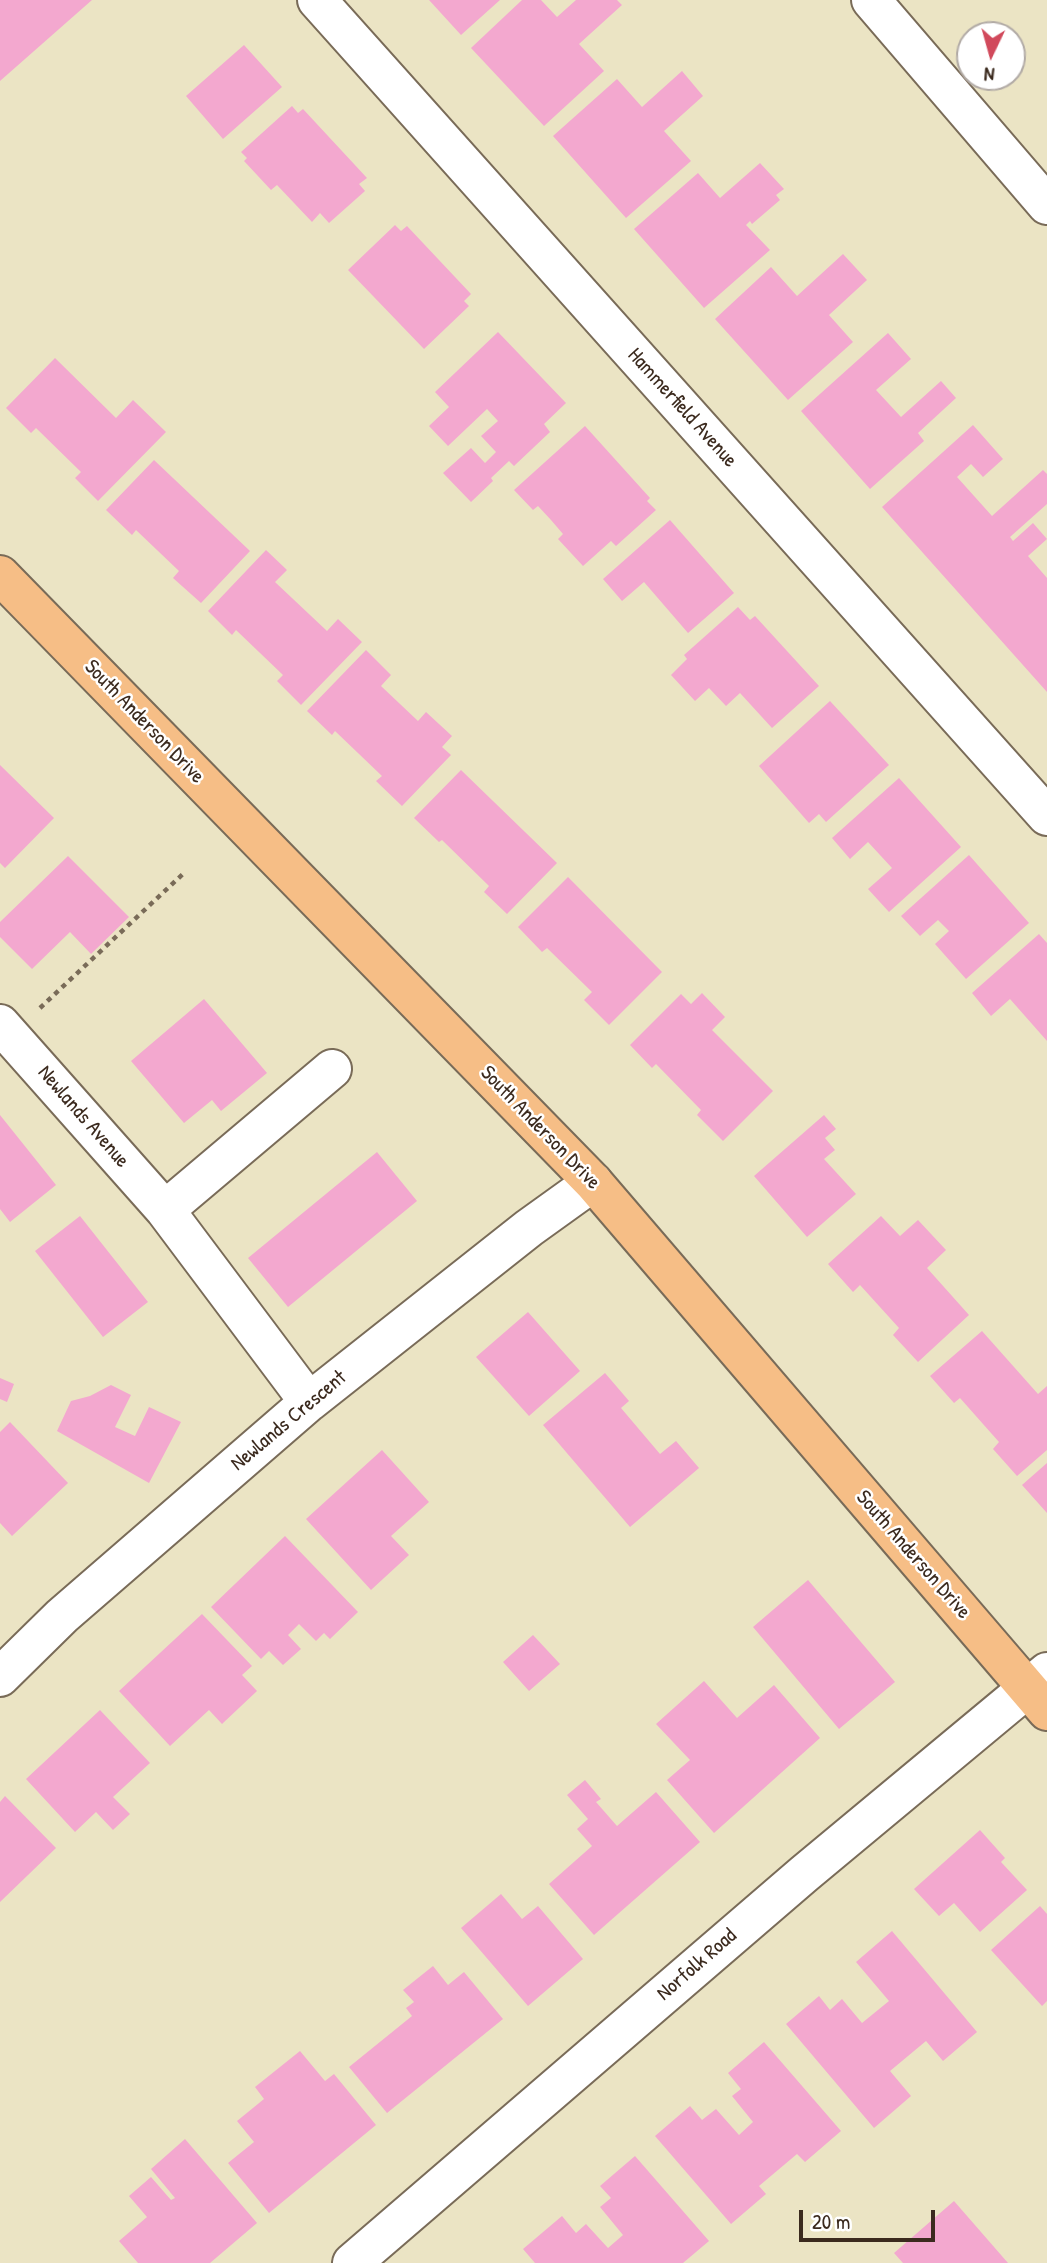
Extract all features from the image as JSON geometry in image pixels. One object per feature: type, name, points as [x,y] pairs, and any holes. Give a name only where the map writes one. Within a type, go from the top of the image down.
[{"type":"main road","name":"South Anderson Drive","points":[[0,575],[593,1182],[1040,1690]]},
{"type":"street","name":"Hammerfield Avenue","points":[[317,0],[1047,816]]},
{"type":"street","points":[[871,0],[1047,205]]},
{"type":"street","name":"Newlands Avenue","points":[[5,1030],[165,1210],[309,1402]]},
{"type":"street","points":[[165,1210],[332,1069]]},
{"type":"street","name":"Newlands Crescent","points":[[0,1677],[62,1616],[309,1402],[529,1228],[593,1182]]},
{"type":"street","name":"Norfolk Road","points":[[352,2263],[804,1874],[1040,1690]]},
{"type":"path","points":[[5,1030],[185,872]]},
{"type":"building","points":[[0,0],[92,0],[0,81]]},
{"type":"building","points":[[429,0],[500,0],[461,35]]},
{"type":"building","points":[[522,0],[541,0],[557,17],[576,0],[617,0],[622,5],[579,44],[604,71],[544,126],[471,48]]},
{"type":"building","points":[[244,45],[282,87],[223,139],[186,96]]},
{"type":"building","points":[[682,71],[703,96],[664,131],[691,161],[626,218],[553,136],[617,79],[642,107]]},
{"type":"building","points":[[292,106],[298,113],[303,109],[367,178],[359,184],[365,191],[329,223],[320,213],[312,222],[277,185],[271,190],[244,161],[247,158],[241,152]]},
{"type":"building","points":[[760,163],[784,189],[776,195],[780,200],[752,224],[750,221],[746,225],[770,250],[704,308],[634,229],[698,173],[720,198]]},
{"type":"building","points":[[395,225],[401,231],[407,226],[471,294],[464,301],[469,306],[424,349],[348,270]]},
{"type":"building","points":[[843,254],[867,280],[829,315],[853,342],[788,400],[715,319],[771,267],[797,296]]},
{"type":"building","points":[[498,332],[566,403],[544,424],[550,432],[514,466],[509,461],[471,502],[443,473],[471,448],[485,463],[496,452],[481,436],[498,421],[487,409],[448,446],[429,426],[449,407],[435,392]]},
{"type":"building","points":[[888,333],[911,359],[876,390],[901,417],[941,381],[956,398],[918,433],[924,441],[870,489],[801,411]]},
{"type":"building","points":[[55,358],[116,418],[133,400],[166,432],[98,501],[75,478],[81,472],[36,428],[31,433],[6,408]]},
{"type":"building","points":[[973,425],[1003,459],[983,477],[971,464],[957,477],[992,516],[1043,470],[1047,474],[1047,504],[1010,537],[1013,541],[1033,523],[1047,539],[1028,556],[1047,578],[1047,692],[882,507]]},
{"type":"building","points":[[585,426],[650,498],[647,501],[656,510],[616,546],[611,541],[583,566],[558,539],[563,534],[551,520],[538,506],[533,510],[514,490]]},
{"type":"building","points":[[154,460],[250,551],[201,603],[173,578],[179,571],[136,530],[132,535],[106,510]]},
{"type":"building","points":[[670,520],[734,593],[688,633],[644,582],[622,601],[603,579]]},
{"type":"building","points":[[266,550],[287,570],[275,582],[327,631],[338,619],[362,642],[301,705],[277,681],[283,675],[236,630],[232,635],[208,611]]},
{"type":"building","points":[[738,607],[750,620],[755,616],[819,686],[772,728],[740,693],[726,706],[709,688],[695,701],[671,675],[687,659],[684,655]]},
{"type":"building","points":[[366,650],[391,675],[381,686],[418,721],[426,712],[452,736],[442,747],[451,755],[402,806],[376,781],[382,776],[335,731],[332,735],[307,711]]},
{"type":"building","points":[[830,701],[889,765],[826,822],[819,814],[809,823],[759,766]]},
{"type":"building","points":[[0,765],[54,818],[5,868],[0,863]]},
{"type":"building","points":[[461,770],[557,863],[507,914],[484,892],[489,886],[442,840],[439,842],[414,818]]},
{"type":"building","points":[[899,778],[961,847],[889,912],[868,889],[892,868],[868,842],[850,859],[832,838]]},
{"type":"building","points":[[969,855],[1029,923],[966,979],[935,944],[949,931],[938,920],[920,936],[901,916]]},
{"type":"building","points":[[68,856],[129,917],[91,954],[70,932],[32,969],[0,937],[0,922]]},
{"type":"building","points":[[568,877],[662,972],[609,1025],[584,1000],[592,992],[547,948],[542,952],[518,927]]},
{"type":"building","points":[[1039,934],[1047,943],[1047,1041],[1010,999],[991,1016],[972,993]]},
{"type":"building","points":[[702,993],[725,1017],[712,1030],[773,1091],[723,1141],[697,1115],[701,1110],[656,1064],[652,1068],[630,1045],[681,994],[691,1004]]},
{"type":"building","points":[[204,999],[267,1073],[221,1111],[212,1100],[184,1123],[131,1061]]},
{"type":"building","points":[[0,1115],[56,1185],[10,1222],[0,1209]]},
{"type":"building","points":[[824,1115],[836,1129],[825,1138],[835,1150],[824,1159],[856,1194],[807,1237],[754,1176]]},
{"type":"building","points":[[377,1152],[417,1201],[288,1307],[248,1258]]},
{"type":"building","points":[[80,1216],[148,1302],[103,1337],[35,1251]]},
{"type":"building","points":[[881,1216],[900,1236],[918,1220],[946,1250],[927,1268],[969,1315],[918,1362],[893,1335],[899,1328],[860,1285],[853,1292],[828,1264]]},
{"type":"building","points":[[528,1312],[580,1371],[529,1416],[476,1357]]},
{"type":"building","points":[[982,1331],[1038,1394],[1047,1386],[1047,1450],[1017,1476],[993,1449],[999,1442],[960,1398],[954,1403],[930,1376]]},
{"type":"building","points":[[605,1373],[629,1401],[621,1408],[660,1454],[676,1441],[699,1468],[630,1527],[543,1425]]},
{"type":"building","points":[[0,1378],[14,1384],[7,1402],[0,1399]]},
{"type":"building","points":[[111,1385],[131,1395],[115,1427],[135,1436],[149,1407],[181,1422],[149,1483],[57,1431],[71,1401],[90,1396]]},
{"type":"building","points":[[10,1422],[68,1483],[12,1536],[0,1523],[0,1432]]},
{"type":"building","points":[[382,1450],[429,1502],[391,1536],[409,1555],[371,1590],[306,1519]]},
{"type":"building","points":[[1047,1463],[1047,1513],[1022,1485]]},
{"type":"building","points":[[285,1536],[358,1612],[330,1639],[324,1633],[316,1641],[299,1624],[288,1635],[301,1649],[283,1665],[269,1651],[261,1659],[211,1607]]},
{"type":"building","points":[[808,1580],[895,1682],[839,1729],[753,1627]]},
{"type":"building","points":[[202,1614],[252,1666],[242,1675],[257,1691],[222,1724],[209,1710],[170,1746],[119,1691]]},
{"type":"building","points":[[533,1635],[560,1664],[529,1691],[503,1662]]},
{"type":"building","points":[[704,1681],[737,1718],[774,1685],[820,1738],[714,1833],[667,1780],[690,1760],[656,1724]]},
{"type":"building","points":[[100,1710],[150,1763],[113,1797],[130,1814],[113,1830],[96,1812],[75,1832],[26,1779]]},
{"type":"building","points":[[585,1780],[601,1799],[596,1802],[617,1826],[656,1792],[700,1842],[594,1935],[549,1884],[592,1846],[577,1829],[588,1819],[567,1795]]},
{"type":"building","points":[[5,1796],[56,1848],[0,1902],[0,1802]]},
{"type":"building","points":[[980,1830],[1005,1858],[1001,1862],[1027,1890],[980,1932],[954,1903],[939,1916],[914,1889]]},
{"type":"building","points":[[501,1894],[522,1919],[538,1906],[583,1959],[528,2006],[461,1928]]},
{"type":"building","points":[[1040,1906],[1047,1914],[1047,2001],[1042,2006],[991,1950]]},
{"type":"building","points":[[892,1931],[977,2032],[943,2061],[926,2041],[890,2071],[911,2096],[874,2128],[786,2024],[819,1996],[830,2010],[842,1999],[862,2023],[889,2001],[856,1962]]},
{"type":"building","points":[[433,1966],[448,1985],[464,1972],[503,2019],[387,2113],[349,2067],[412,2016],[406,2008],[414,2002],[403,1990]]},
{"type":"building","points":[[764,2042],[841,2131],[805,2162],[797,2154],[759,2186],[766,2194],[731,2224],[655,2136],[690,2106],[702,2120],[716,2109],[739,2135],[753,2122],[732,2096],[741,2089],[728,2073]]},
{"type":"building","points":[[300,2051],[325,2081],[334,2074],[376,2125],[269,2213],[228,2163],[254,2142],[237,2121],[264,2099],[255,2087]]},
{"type":"building","points":[[185,2139],[257,2223],[210,2263],[138,2263],[119,2241],[147,2217],[129,2196],[151,2177],[171,2200],[175,2198],[151,2169]]},
{"type":"building","points":[[635,2156],[709,2241],[683,2263],[535,2263],[523,2249],[562,2216],[576,2233],[586,2224],[608,2248],[623,2235],[600,2207],[611,2198],[600,2186]]},
{"type":"building","points":[[954,2201],[1008,2263],[903,2263],[894,2253]]}]
